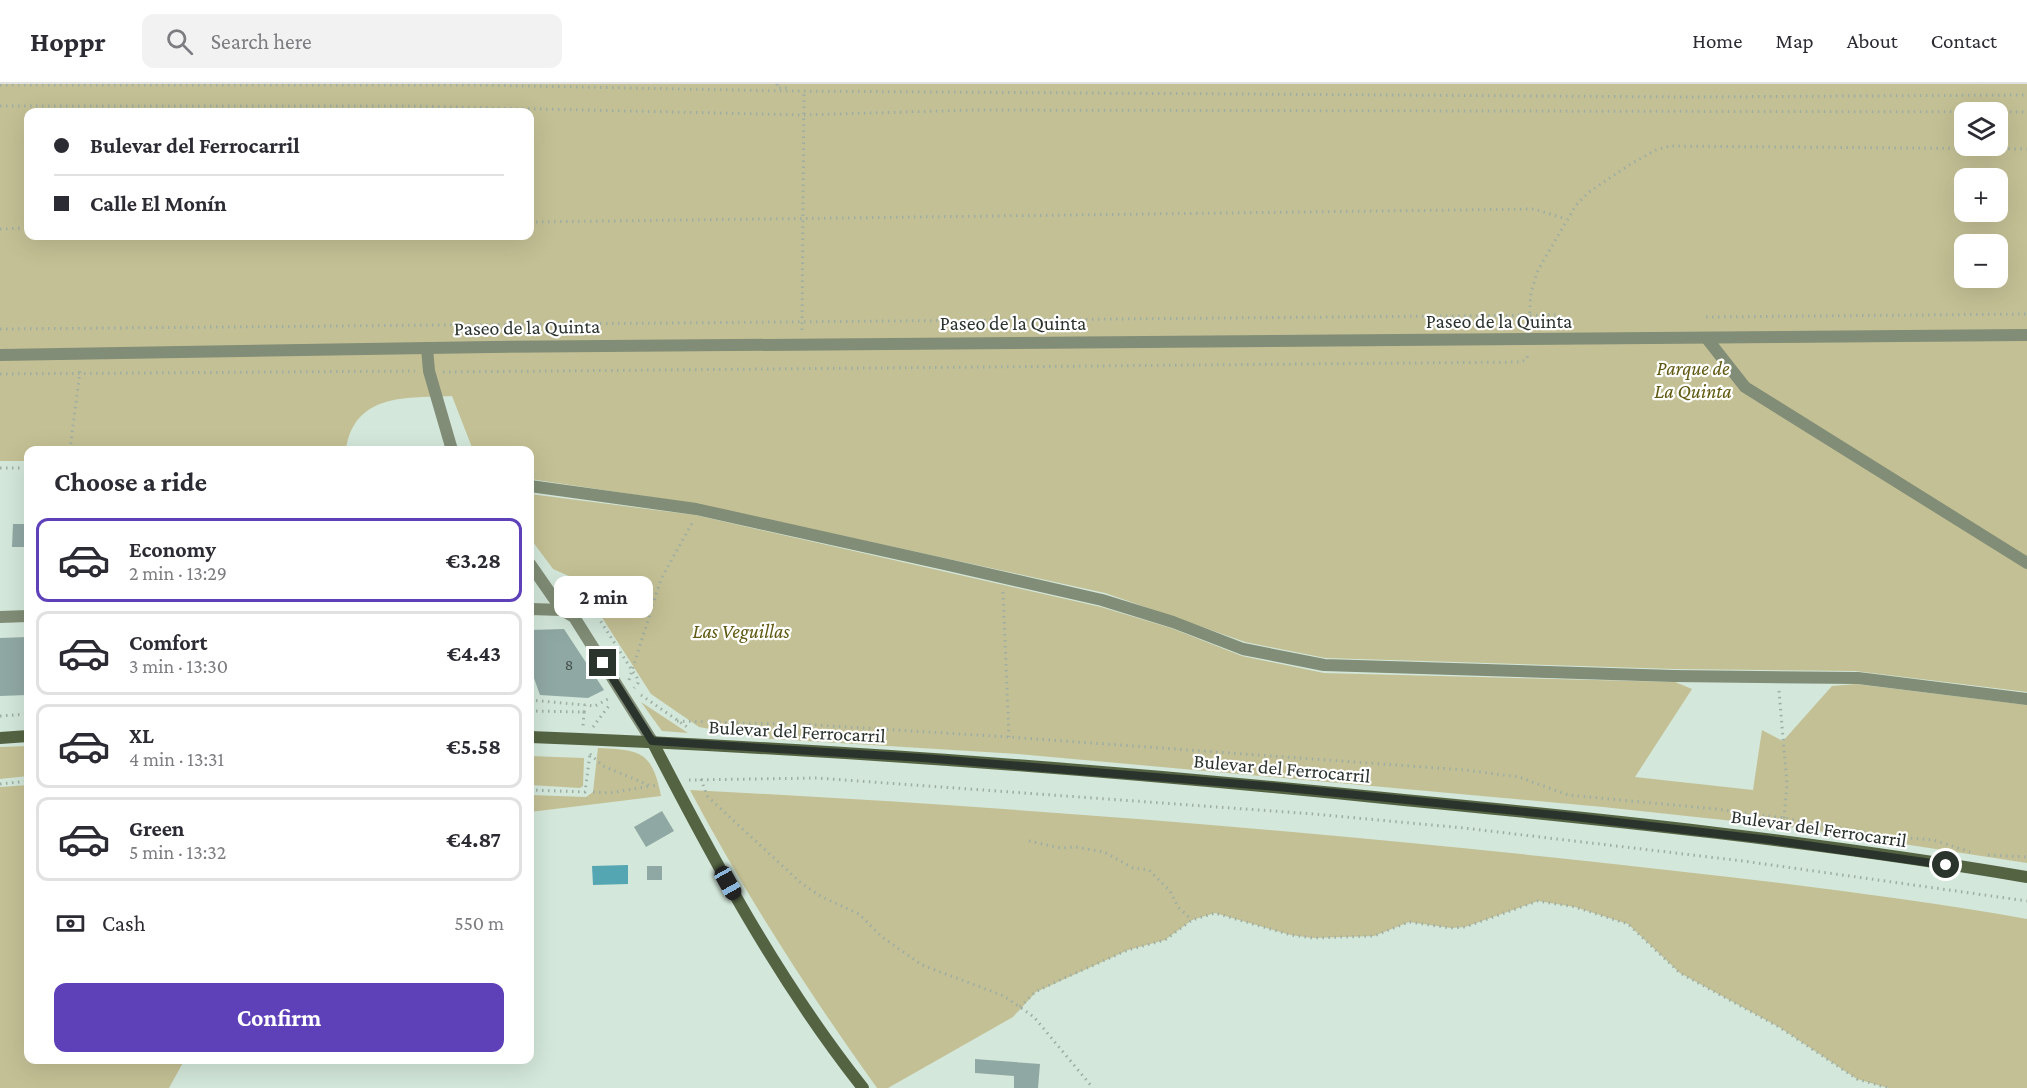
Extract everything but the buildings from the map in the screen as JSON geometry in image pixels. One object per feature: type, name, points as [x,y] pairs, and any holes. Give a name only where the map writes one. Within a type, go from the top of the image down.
[{"type":"main road","points":[[0,738],[24,736]]},
{"type":"main road","name":"Bulevar del Ferrocarril","points":[[534,737],[652,741],[923,758],[1300,789],[1770,840],[2027,877]]},
{"type":"main road","points":[[652,741],[738,900],[791,987],[863,1088]]},
{"type":"street","name":"Paseo de la Quinta","points":[[0,355],[802,344],[1708,340],[2027,336]]},
{"type":"street","points":[[1708,340],[1745,387],[2027,563]]},
{"type":"street","points":[[427,348],[429,371],[451,446]]},
{"type":"street","points":[[534,487],[696,509],[1003,577],[1102,600],[1173,622],[1243,649],[1324,665],[1858,678],[2027,699]]},
{"type":"street","points":[[534,570],[562,610],[574,617],[652,741]]},
{"type":"street","points":[[534,609],[562,610]]},
{"type":"street","points":[[0,617],[24,616]]},
{"type":"path","points":[[0,85],[474,85],[787,88],[787,91],[1687,97],[2027,95]]},
{"type":"path","points":[[802,344],[804,91]]},
{"type":"path","points":[[0,106],[497,108]]},
{"type":"path","points":[[534,109],[803,115],[974,110],[2027,112]]},
{"type":"path","points":[[0,374],[1521,362],[1527,359],[1531,292],[1538,270],[1566,219],[1589,192],[1656,150],[1669,146],[2027,149]]},
{"type":"path","points":[[534,222],[1533,209],[1566,219]]},
{"type":"path","points":[[0,229],[24,228]]},
{"type":"path","points":[[1706,317],[2027,314]]},
{"type":"path","points":[[0,329],[1559,315]]},
{"type":"path","points":[[71,446],[83,353]]},
{"type":"path","points":[[0,468],[24,468]]},
{"type":"path","points":[[630,679],[661,579],[689,530],[696,509]]},
{"type":"path","points":[[1003,577],[1009,736]]},
{"type":"path","points":[[1778,677],[1786,784],[1784,818]]},
{"type":"path","points":[[635,687],[641,695],[677,721],[815,725],[1009,736],[1465,770],[1519,777],[1568,795],[1716,808],[1886,836],[1934,840],[1977,854]]},
{"type":"path","points":[[534,700],[595,706],[611,697],[608,692]]},
{"type":"path","points":[[592,728],[613,700]]},
{"type":"path","points":[[582,731],[585,705]]},
{"type":"path","points":[[534,711],[584,712]]},
{"type":"path","points":[[0,716],[24,714]]},
{"type":"path","points":[[534,790],[585,792],[590,754],[603,766],[651,786]]},
{"type":"path","points":[[593,792],[610,793],[700,779],[817,778],[1314,814],[1464,828],[1743,861],[2027,901]]},
{"type":"path","points":[[700,779],[707,796],[801,883],[822,897],[859,914],[882,938],[922,965],[1004,996],[1034,1017],[1093,1088]]},
{"type":"path","points":[[0,784],[24,781]]},
{"type":"path","points":[[1029,841],[1060,848],[1076,847],[1104,852],[1133,868],[1149,870],[1170,891],[1178,907],[1192,920]]},
{"type":"path","points":[[1987,854],[2027,857]]},
{"type":"path","points":[[1020,1007],[1035,992],[1062,978],[1128,950],[1165,940],[1192,920],[1215,913],[1291,935],[1313,938],[1374,936],[1409,922],[1451,928],[1465,927],[1538,901],[1575,907],[1628,924],[1680,973],[1779,1027],[1857,1079],[1888,1088]]},
{"type":"green space","name":"Parque de La Quinta","points":[[0,84],[2027,84],[2027,692],[1855,671],[1673,669],[1325,658],[1245,642],[1105,593],[697,504],[534,480],[534,446],[471,446],[452,396],[402,399],[372,408],[360,417],[351,431],[347,446],[24,446],[24,461],[0,461]]},
{"type":"green space","name":"Las Veguillas","points":[[534,495],[695,515],[1101,607],[1171,628],[1242,656],[1324,673],[1675,682],[1692,689],[1635,777],[1753,790],[1762,730],[1783,741],[1832,686],[1856,684],[2027,705],[2027,863],[1799,828],[1603,807],[1018,754],[759,738],[699,727],[651,694],[578,580],[553,569],[534,543]]},
{"type":"green space","points":[[641,702],[688,733],[662,731]]},
{"type":"green space","points":[[24,746],[24,776],[0,779],[0,747]]},
{"type":"green space","points":[[598,748],[624,750],[642,756],[653,769],[661,796],[534,812],[534,795],[586,797],[593,792]]},
{"type":"green space","points":[[534,756],[584,758],[583,786],[580,788],[534,785]]},
{"type":"green space","points":[[24,785],[24,1064],[182,1064],[169,1088],[0,1088],[0,787]]},
{"type":"green space","points":[[690,790],[1125,818],[1342,836],[1617,864],[1793,885],[1910,900],[2027,919],[2027,1088],[1888,1088],[1857,1079],[1779,1027],[1680,973],[1628,924],[1575,907],[1538,901],[1465,927],[1451,928],[1409,922],[1374,936],[1313,938],[1291,935],[1215,913],[1192,920],[1165,940],[1128,950],[1036,992],[1013,1017],[888,1088],[877,1088],[779,942]]},
{"type":"water","points":[[628,865],[628,884],[593,885],[592,866]]},
{"type":"route","points":[[603,663],[652,741],[923,758],[1277,787],[1566,816],[1770,840],[1946,865]]}]
